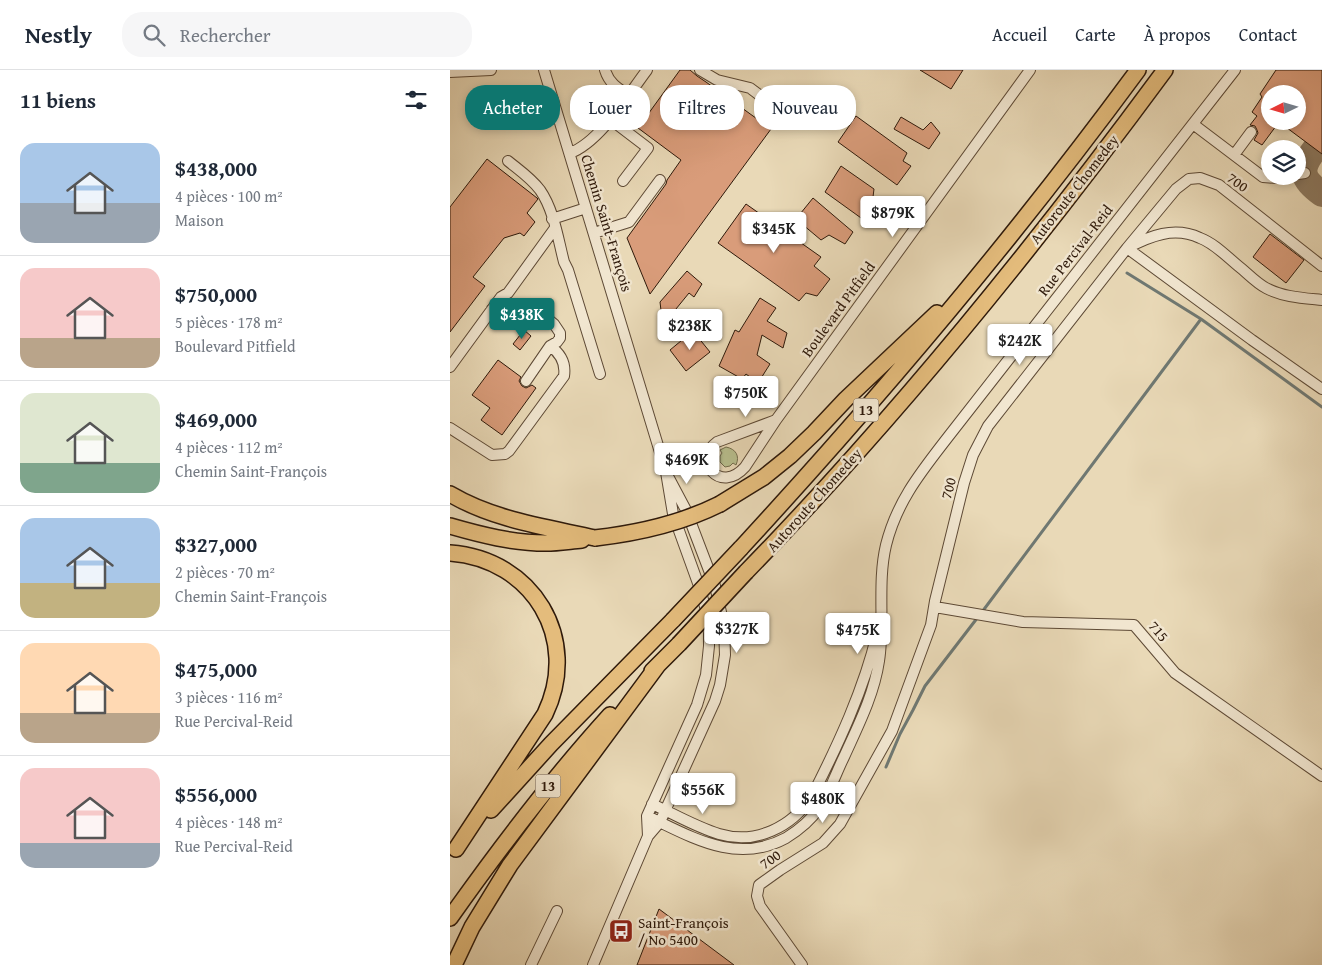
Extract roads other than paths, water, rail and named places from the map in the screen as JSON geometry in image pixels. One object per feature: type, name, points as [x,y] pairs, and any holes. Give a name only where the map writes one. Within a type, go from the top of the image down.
[{"type":"highway","name":"Autoroute Chomedey","points":[[453,853],[551,744],[673,620],[798,487],[854,423],[986,266],[1100,122],[1138,70]]},
{"type":"highway","name":"Autoroute Chomedey","points":[[450,918],[543,792],[594,733],[811,505],[885,422],[1055,215],[1165,70]]},
{"type":"highway","points":[[450,526],[492,537],[548,543],[629,534],[672,524],[700,514],[764,477],[790,456],[846,399],[986,266]]},
{"type":"highway","points":[[450,494],[508,518],[596,538]]},
{"type":"highway","points":[[450,553],[473,557],[493,564],[516,577],[540,603],[554,636],[558,659],[555,686],[545,714],[453,853]]},
{"type":"highway","points":[[454,965],[472,927],[510,865],[658,665]]},
{"type":"street","points":[[450,72],[491,70]]},
{"type":"street","name":"Chemin Saint-François","points":[[544,70],[666,472],[672,514],[706,610],[709,633],[706,675],[697,705],[647,816],[648,836]]},
{"type":"street","points":[[604,70],[613,85]]},
{"type":"street","points":[[636,85],[647,70]]},
{"type":"street","points":[[700,70],[717,80],[750,88],[754,91]]},
{"type":"street","name":"Boulevard Pitfield","points":[[776,420],[717,442],[712,446],[707,455],[711,471],[720,477],[731,478],[745,467],[776,420],[1030,70]]},
{"type":"street","name":"Rue Percival-Reid","points":[[647,816],[710,844],[726,848],[743,849],[761,847],[778,842],[808,821],[824,800],[872,692],[879,661],[886,545],[895,516],[913,483],[1235,70]]},
{"type":"street","points":[[1193,124],[1261,175]]},
{"type":"street","points":[[570,153],[589,142],[601,130]]},
{"type":"street","points":[[622,181],[648,148],[624,130]]},
{"type":"street","points":[[1234,155],[1251,132]]},
{"type":"street","points":[[508,161],[527,176],[546,200],[600,374]]},
{"type":"street","name":"700","points":[[802,965],[760,906],[757,896],[759,885],[822,843],[840,824],[892,731],[931,625],[935,601],[964,483],[973,455],[988,426],[1127,248],[1176,190],[1189,180],[1200,178],[1219,185],[1322,266]]},
{"type":"street","points":[[594,233],[629,222],[660,180]]},
{"type":"street","points":[[450,367],[501,297],[508,293],[554,224],[586,208]]},
{"type":"street","points":[[1322,300],[1289,296],[1264,287],[1199,237],[1172,232],[1145,238],[1127,248],[1322,389]]},
{"type":"street","points":[[492,309],[505,318],[514,321],[536,315],[548,319],[560,333],[560,338],[550,346],[526,380]]},
{"type":"street","points":[[450,428],[492,455],[505,454],[509,451],[564,376],[565,370],[560,356],[550,346]]},
{"type":"street","name":"Chemin Saint-François","points":[[593,965],[648,836],[660,822],[666,810],[715,701],[723,669],[725,640],[721,611],[705,558],[686,510],[666,472]]},
{"type":"street","name":"715","points":[[935,607],[1023,622],[1134,625],[1175,673],[1322,776]]},
{"type":"street","name":"Rue Percival-Reid","points":[[652,804],[712,832],[736,837],[752,837],[769,833],[785,825],[799,814],[816,788],[855,703],[871,657],[881,614]]},
{"type":"street","points":[[531,965],[557,911]]},
{"type":"waterway","points":[[1127,273],[1201,319],[1322,407]]},
{"type":"waterway","points":[[982,612],[1201,319]]},
{"type":"waterway","points":[[886,767],[900,734],[925,686],[978,617]]},
{"type":"place","name":"Saint-François / No 5400","points":[[621,931]]}]
